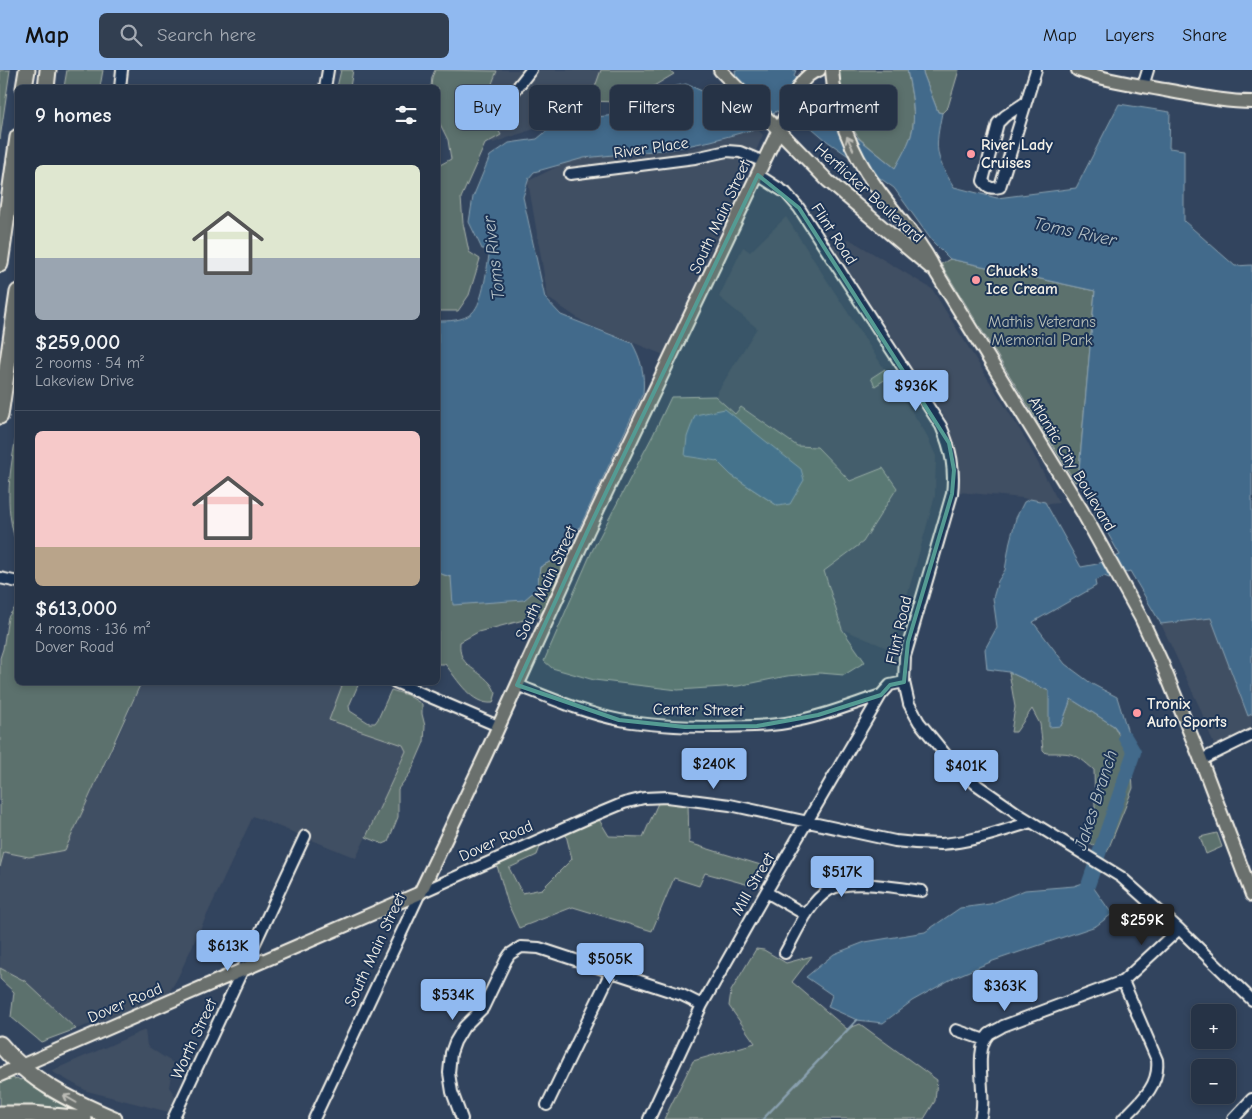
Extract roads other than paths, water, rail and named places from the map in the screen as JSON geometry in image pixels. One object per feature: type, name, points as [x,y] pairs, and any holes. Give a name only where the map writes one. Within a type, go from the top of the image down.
[{"type":"highway","points":[[24,85],[27,70]]},
{"type":"highway","points":[[46,85],[48,70]]},
{"type":"highway","points":[[0,264],[15,159]]},
{"type":"highway","points":[[0,416],[15,313]]},
{"type":"highway","points":[[0,1044],[19,1066],[41,1082],[76,1102],[114,1119]]},
{"type":"highway","points":[[0,1114],[32,1114],[84,1119]]},
{"type":"main road","name":"South Main Street","points":[[420,893],[588,530],[758,175],[775,128],[784,119],[803,80],[809,73],[819,70]]},
{"type":"main road","name":"Atlantic City Boulevard","points":[[832,70],[838,109],[849,142],[868,174],[908,227],[930,261],[1098,539],[1124,587],[1161,661],[1252,894]]},
{"type":"main road","points":[[1078,70],[1107,79],[1222,101],[1252,102]]},
{"type":"main road","name":"Herflicker Boulevard","points":[[722,73],[828,181],[936,272]]},
{"type":"main road","name":"Dover Road","points":[[0,1075],[420,893]]},
{"type":"street","points":[[120,85],[122,70]]},
{"type":"street","points":[[326,85],[328,70]]},
{"type":"street","points":[[519,85],[531,70]]},
{"type":"street","points":[[1026,102],[998,123],[983,181],[988,187],[994,189],[1000,187],[1036,70]]},
{"type":"street","points":[[1143,86],[1148,70]]},
{"type":"street","name":"River Place","points":[[570,174],[695,158],[727,151],[740,152],[764,162]]},
{"type":"street","name":"Flint Road","points":[[758,175],[786,194],[799,208],[941,426],[948,443],[954,470],[952,494],[908,642],[904,668],[904,682],[909,704],[919,722],[950,760],[992,797],[1121,878],[1179,929],[1252,1000]]},
{"type":"street","points":[[0,578],[15,581]]},
{"type":"street","name":"Mill Street","points":[[649,1119],[702,1005],[807,821],[881,695],[890,686],[904,682]]},
{"type":"street","points":[[402,685],[498,726]]},
{"type":"street","name":"Center Street","points":[[517,685],[557,701],[619,720],[649,725],[685,727],[757,726],[788,723],[881,695]]},
{"type":"street","points":[[1201,760],[1252,735]]},
{"type":"street","name":"Dover Road","points":[[420,893],[588,818],[624,803],[644,798],[667,796],[730,805],[895,841],[920,844],[943,844],[966,840],[1031,822]]},
{"type":"street","name":"Worth Street","points":[[173,1119],[305,836]]},
{"type":"street","points":[[785,953],[806,915],[818,899],[829,890],[841,885],[855,884],[922,891]]},
{"type":"street","points":[[766,892],[806,915]]},
{"type":"street","name":"South Main Street","points":[[314,1119],[420,893]]},
{"type":"street","points":[[980,1119],[984,1103],[981,1063],[985,1040],[990,1033],[1003,1026],[1123,981],[1179,929]]},
{"type":"street","points":[[462,1119],[450,1082],[450,1053],[464,1027],[483,1008],[506,960],[515,950],[521,947],[539,948],[682,995],[702,1005]]},
{"type":"street","points":[[548,1105],[610,972]]},
{"type":"street","points":[[1123,981],[1157,1060],[1158,1068],[1156,1081],[1151,1089],[1123,1119]]},
{"type":"street","points":[[956,1030],[985,1040]]},
{"type":"street","points":[[1233,1119],[1252,1099]]},
{"type":"water","points":[[735,70],[796,70],[794,76],[801,85],[780,85],[780,112],[776,111],[770,120],[770,85],[735,85]]},
{"type":"water","name":"Toms River","points":[[907,70],[922,70],[938,112],[942,113],[937,143],[940,159],[947,176],[954,187],[997,198],[1076,188],[1119,104],[1170,112],[1169,148],[1184,150],[1184,221],[1235,266],[1252,265],[1252,714],[1248,716],[1211,618],[1161,624],[1130,571],[1109,578],[1104,576],[1095,581],[1096,586],[1033,622],[1065,664],[1092,684],[1117,697],[1134,752],[1114,726],[1071,699],[1061,726],[1049,727],[1049,691],[1009,672],[987,669],[985,649],[997,627],[993,598],[998,581],[1005,570],[1016,518],[1024,502],[1030,499],[1045,502],[1081,567],[1097,564],[1120,555],[1078,481],[1095,291],[950,259],[932,241],[894,188],[814,130],[848,130],[895,168],[908,144],[913,128],[913,103]]},
{"type":"water","name":"Toms River","points":[[693,87],[702,91],[703,130],[751,130],[672,149],[584,158],[534,172],[529,178],[523,197],[545,298],[561,315],[632,343],[642,367],[643,393],[568,552],[540,567],[537,589],[524,600],[453,605],[451,577],[440,574],[440,321],[455,320],[468,316],[476,308],[482,292],[490,249],[482,249],[469,222],[473,197],[490,156],[509,143],[537,139],[548,130],[600,130],[600,117],[610,116],[610,130],[693,130]]},
{"type":"water","points":[[725,409],[801,469],[804,480],[790,504],[778,506],[731,475],[717,461],[685,456],[687,437],[695,415]]},
{"type":"water","points":[[1089,881],[1112,914],[1096,926],[993,961],[955,977],[912,1001],[883,1023],[857,1020],[828,1007],[832,995],[806,977],[834,954],[865,942],[925,932],[960,908],[990,904],[1025,890],[1074,886]]},
{"type":"waterway","name":"Jakes Branch","points":[[1084,897],[1134,752],[1125,737]]},
{"type":"waterway","name":"Jakes Branch","points":[[763,1119],[857,1020]]},
{"type":"place","name":"River Lady Cruises","points":[[971,154]]},
{"type":"place","name":"Chuck's Ice Cream","points":[[976,280]]},
{"type":"place","name":"Tronix Auto Sports","points":[[1137,713]]},
{"type":"park label","name":"Mathis Veterans Memorial Park","points":[[1042,331]]}]
